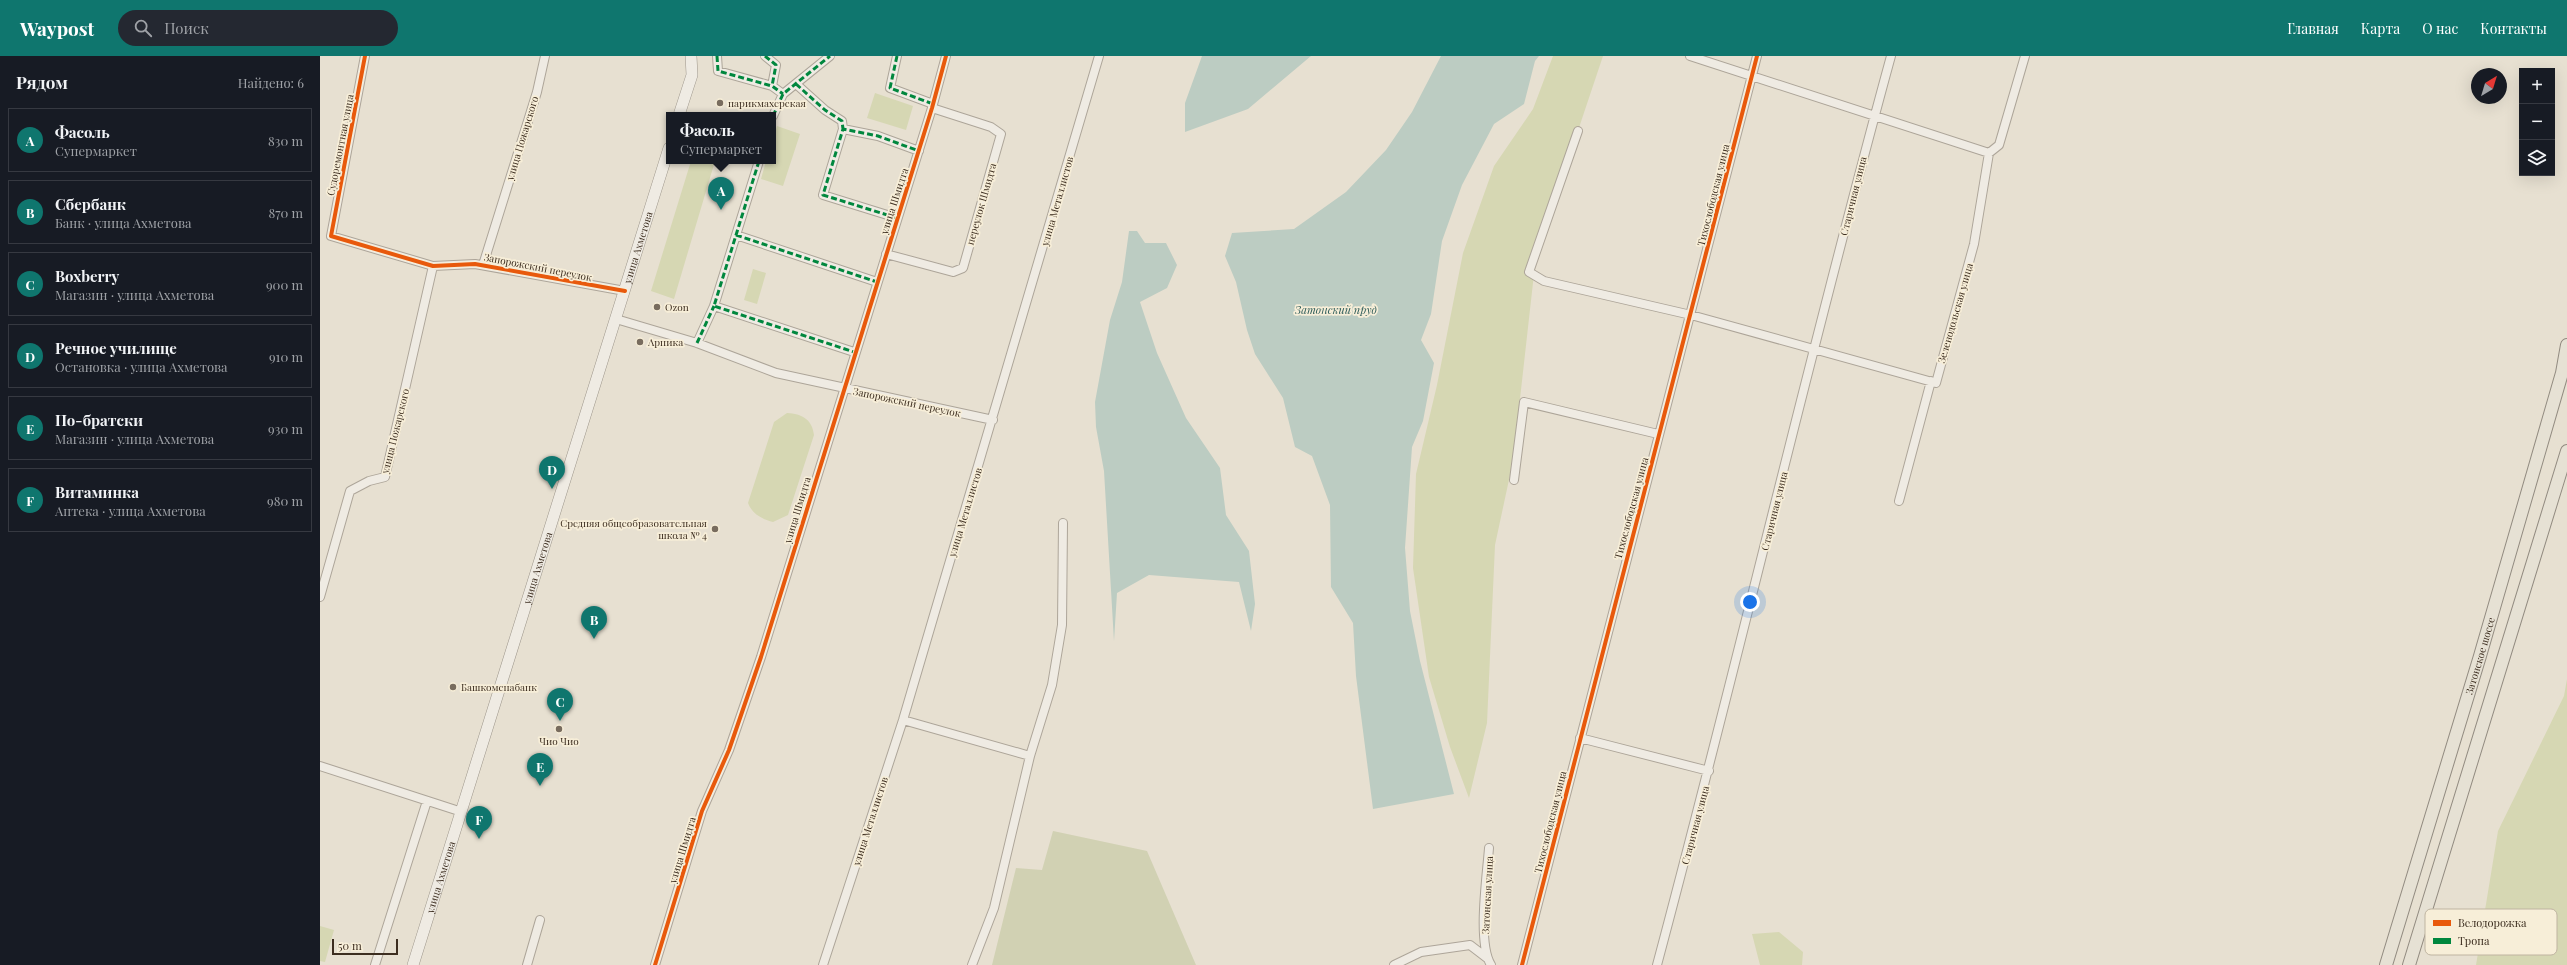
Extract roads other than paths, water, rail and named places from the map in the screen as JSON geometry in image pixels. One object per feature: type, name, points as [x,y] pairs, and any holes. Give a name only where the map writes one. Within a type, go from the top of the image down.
[{"type":"main road","points":[[680,112],[692,75],[691,56]]},
{"type":"main road","name":"улица Ахметова","points":[[414,965],[666,158]]},
{"type":"main road","name":"Затонское шоссе","points":[[2386,965],[2480,656],[2562,373],[2567,346]]},
{"type":"main road","points":[[2426,909],[2567,451]]},
{"type":"main road","points":[[2409,965],[2425,913]]},
{"type":"street","name":"Судоремонтная улица","points":[[331,236],[365,56]]},
{"type":"street","name":"улица Пожарского","points":[[483,265],[537,92],[545,56]]},
{"type":"street","points":[[717,56],[718,71],[772,86],[783,94]]},
{"type":"street","points":[[765,56],[776,65],[772,86]]},
{"type":"street","points":[[775,112],[783,94],[830,56]]},
{"type":"street","points":[[897,56],[890,88],[932,106]]},
{"type":"street","name":"улица Шмидта","points":[[656,965],[702,811],[729,750],[761,657],[854,352],[919,151],[946,56]]},
{"type":"street","name":"улица Металлистов","points":[[823,965],[903,720],[993,420],[1099,56]]},
{"type":"street","points":[[1690,56],[1752,74],[1989,153],[1999,144],[2025,56]]},
{"type":"street","name":"Тихослободская улица","points":[[1522,965],[1658,434],[1691,315],[1757,56]]},
{"type":"street","name":"Старичная улица","points":[[1657,965],[1709,771],[1814,348],[1891,56]]},
{"type":"street","points":[[796,84],[825,110],[842,121],[843,129],[823,195],[897,218]]},
{"type":"street","name":"переулок Шмидта","points":[[886,254],[953,272],[963,268],[1001,134],[991,127],[932,106]]},
{"type":"street","points":[[843,129],[878,136],[919,151]]},
{"type":"street","points":[[1578,130],[1529,272],[1544,281],[1691,315],[1933,382]]},
{"type":"street","name":"Зеленодольская улица","points":[[1899,501],[1974,244],[1989,153]]},
{"type":"street","points":[[697,343],[714,306],[758,164]]},
{"type":"street","points":[[736,235],[877,282]]},
{"type":"street","name":"Запорожский переулок","points":[[331,236],[433,266],[483,265],[625,291]]},
{"type":"street","name":"улица Пожарского","points":[[320,597],[323,574],[350,490],[369,481],[385,477],[433,266]]},
{"type":"street","points":[[714,306],[854,352]]},
{"type":"street","name":"Запорожский переулок","points":[[616,319],[697,343],[776,374],[993,420]]},
{"type":"street","points":[[1514,480],[1524,402],[1658,434]]},
{"type":"street","points":[[972,965],[994,908],[1030,756],[1052,685],[1062,625],[1063,523]]},
{"type":"street","points":[[903,720],[1030,756]]},
{"type":"street","points":[[1580,738],[1709,771]]},
{"type":"street","points":[[320,766],[462,812]]},
{"type":"street","points":[[375,965],[427,800]]},
{"type":"street","name":"Затонская улица","points":[[1489,848],[1484,927],[1489,961]]},
{"type":"street","points":[[527,965],[540,920]]},
{"type":"street","points":[[1394,965],[1421,952],[1470,945],[1489,961]]},
{"type":"water","points":[[1202,56],[1311,56],[1248,109],[1185,132],[1185,103]]},
{"type":"water","name":"Затонский пруд","points":[[1441,56],[1539,56],[1535,61],[1524,104],[1494,124],[1462,185],[1442,241],[1431,314],[1421,340],[1434,363],[1423,421],[1412,447],[1405,548],[1410,611],[1420,661],[1454,794],[1373,809],[1356,676],[1353,623],[1331,587],[1330,505],[1312,456],[1295,447],[1283,398],[1255,354],[1247,330],[1236,282],[1225,256],[1232,233],[1294,229],[1346,192],[1386,150],[1412,112]]},
{"type":"water","points":[[1129,231],[1137,231],[1145,243],[1166,243],[1177,265],[1167,288],[1140,302],[1157,353],[1186,418],[1220,468],[1226,515],[1249,551],[1255,604],[1251,631],[1239,582],[1149,575],[1117,593],[1114,641],[1104,471],[1096,427],[1095,402],[1110,320],[1122,282]]},
{"type":"place","name":"парикмахерская","points":[[720,103]]},
{"type":"place","name":"Фасоль","points":[[721,210]]},
{"type":"place","name":"Ozon","points":[[657,307]]},
{"type":"place","name":"Арника","points":[[640,342]]},
{"type":"place","name":"Речное училище","points":[[552,489]]},
{"type":"place","name":"Средняя общеобразовательная школа № 4","points":[[715,529]]},
{"type":"place","name":"Сбербанк","points":[[594,639]]},
{"type":"place","name":"Башкомснабанк","points":[[453,687]]},
{"type":"place","name":"Boxberry","points":[[560,721]]},
{"type":"place","name":"Чио Чио","points":[[559,729]]},
{"type":"place","name":"По-братски","points":[[540,786]]},
{"type":"place","name":"Витаминка","points":[[479,839]]}]
